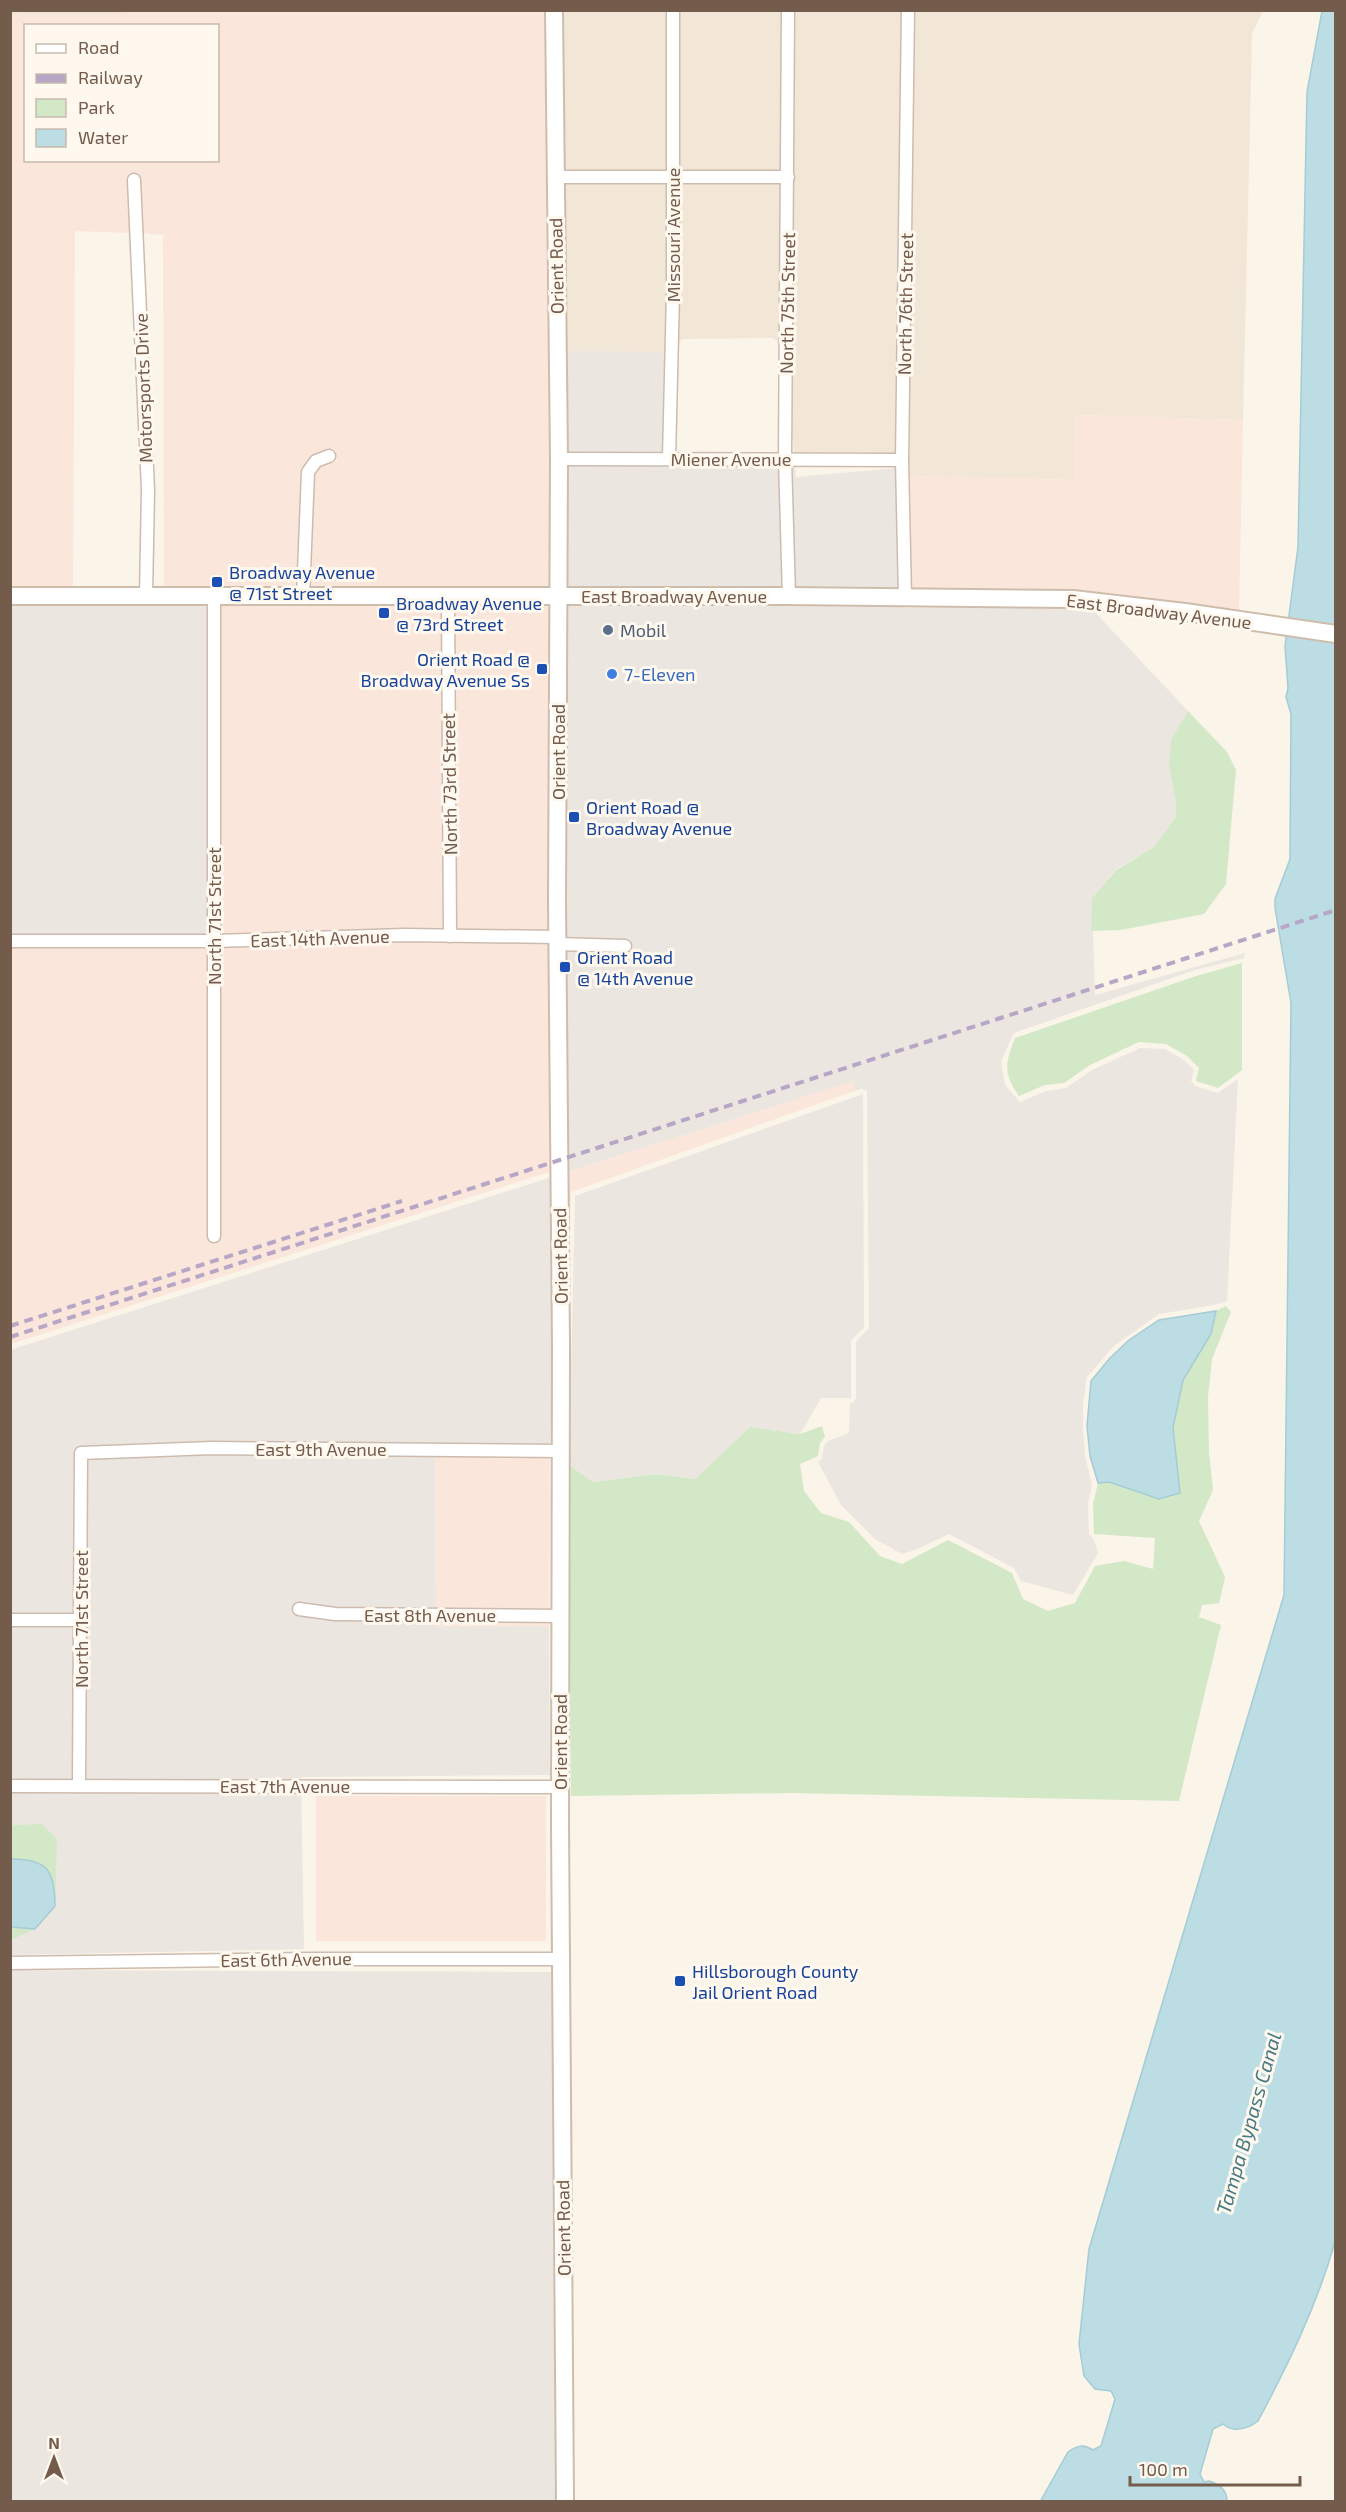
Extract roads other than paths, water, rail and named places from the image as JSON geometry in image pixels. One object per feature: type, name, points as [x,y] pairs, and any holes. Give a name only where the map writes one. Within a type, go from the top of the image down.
[{"type":"street","name":"Orient Road","points":[[554,10],[554,177],[559,459],[557,941],[565,2502]]},
{"type":"street","name":"Missouri Avenue","points":[[669,459],[674,177],[673,10]]},
{"type":"street","name":"North 75th Street","points":[[788,10],[785,459],[789,596]]},
{"type":"street","name":"North 76th Street","points":[[905,598],[902,459],[908,10]]},
{"type":"street","points":[[554,177],[788,177]]},
{"type":"street","name":"Motorsports Drive","points":[[134,180],[148,490],[146,596]]},
{"type":"street","points":[[303,597],[308,472],[316,461],[329,456]]},
{"type":"street","name":"Miener Avenue","points":[[559,459],[902,459]]},
{"type":"street","name":"East Broadway Avenue","points":[[10,596],[789,596],[1073,599],[1162,609],[1335,634]]},
{"type":"street","name":"North 73rd Street","points":[[448,596],[450,936]]},
{"type":"street","name":"North 71st Street","points":[[214,597],[214,1236]]},
{"type":"street","name":"East 14th Avenue","points":[[10,941],[214,941],[450,936],[625,946]]},
{"type":"street","name":"East 9th Avenue","points":[[81,1453],[212,1448],[561,1451]]},
{"type":"street","name":"North 71st Street","points":[[79,1786],[82,1620],[81,1453]]},
{"type":"street","name":"East 8th Avenue","points":[[299,1609],[335,1614],[561,1616]]},
{"type":"street","points":[[10,1620],[82,1620]]},
{"type":"street","name":"East 7th Avenue","points":[[10,1786],[560,1786]]},
{"type":"street","name":"East 6th Avenue","points":[[10,1963],[312,1959],[561,1959]]},
{"type":"water","name":"Tampa Bypass Canal","points":[[1322,11],[1335,11],[1335,2242],[1320,2288],[1301,2333],[1258,2421],[1240,2429],[1223,2424],[1213,2429],[1200,2474],[1204,2482],[1209,2481],[1222,2488],[1227,2501],[1040,2502],[1068,2452],[1080,2446],[1093,2450],[1101,2446],[1115,2399],[1111,2391],[1095,2389],[1084,2376],[1079,2344],[1089,2249],[1284,1595],[1291,1003],[1275,899],[1290,859],[1291,714],[1286,697],[1288,688],[1285,646],[1298,547],[1307,92]]},
{"type":"water","points":[[1216,1311],[1211,1334],[1183,1380],[1173,1428],[1180,1493],[1159,1499],[1109,1482],[1098,1483],[1090,1456],[1087,1426],[1091,1381],[1129,1340],[1159,1320]]},
{"type":"water","points":[[11,1859],[41,1864],[51,1875],[55,1906],[35,1929],[11,1927]]},
{"type":"railway","points":[[10,1337],[1336,910]]},
{"type":"railway","points":[[10,1326],[402,1201]]},
{"type":"place","name":"Broadway Avenue @ 71st Street","points":[[217,582]]},
{"type":"place","name":"Broadway Avenue @ 73rd Street","points":[[384,613]]},
{"type":"place","name":"Mobil","points":[[608,630]]},
{"type":"place","name":"Orient Road @ Broadway Avenue Ss","points":[[542,669]]},
{"type":"place","name":"7-Eleven","points":[[612,674]]},
{"type":"place","name":"Orient Road @ Broadway Avenue","points":[[574,817]]},
{"type":"place","name":"Orient Road @ 14th Avenue","points":[[565,967]]},
{"type":"place","name":"Hillsborough County Jail Orient Road","points":[[680,1981]]}]
